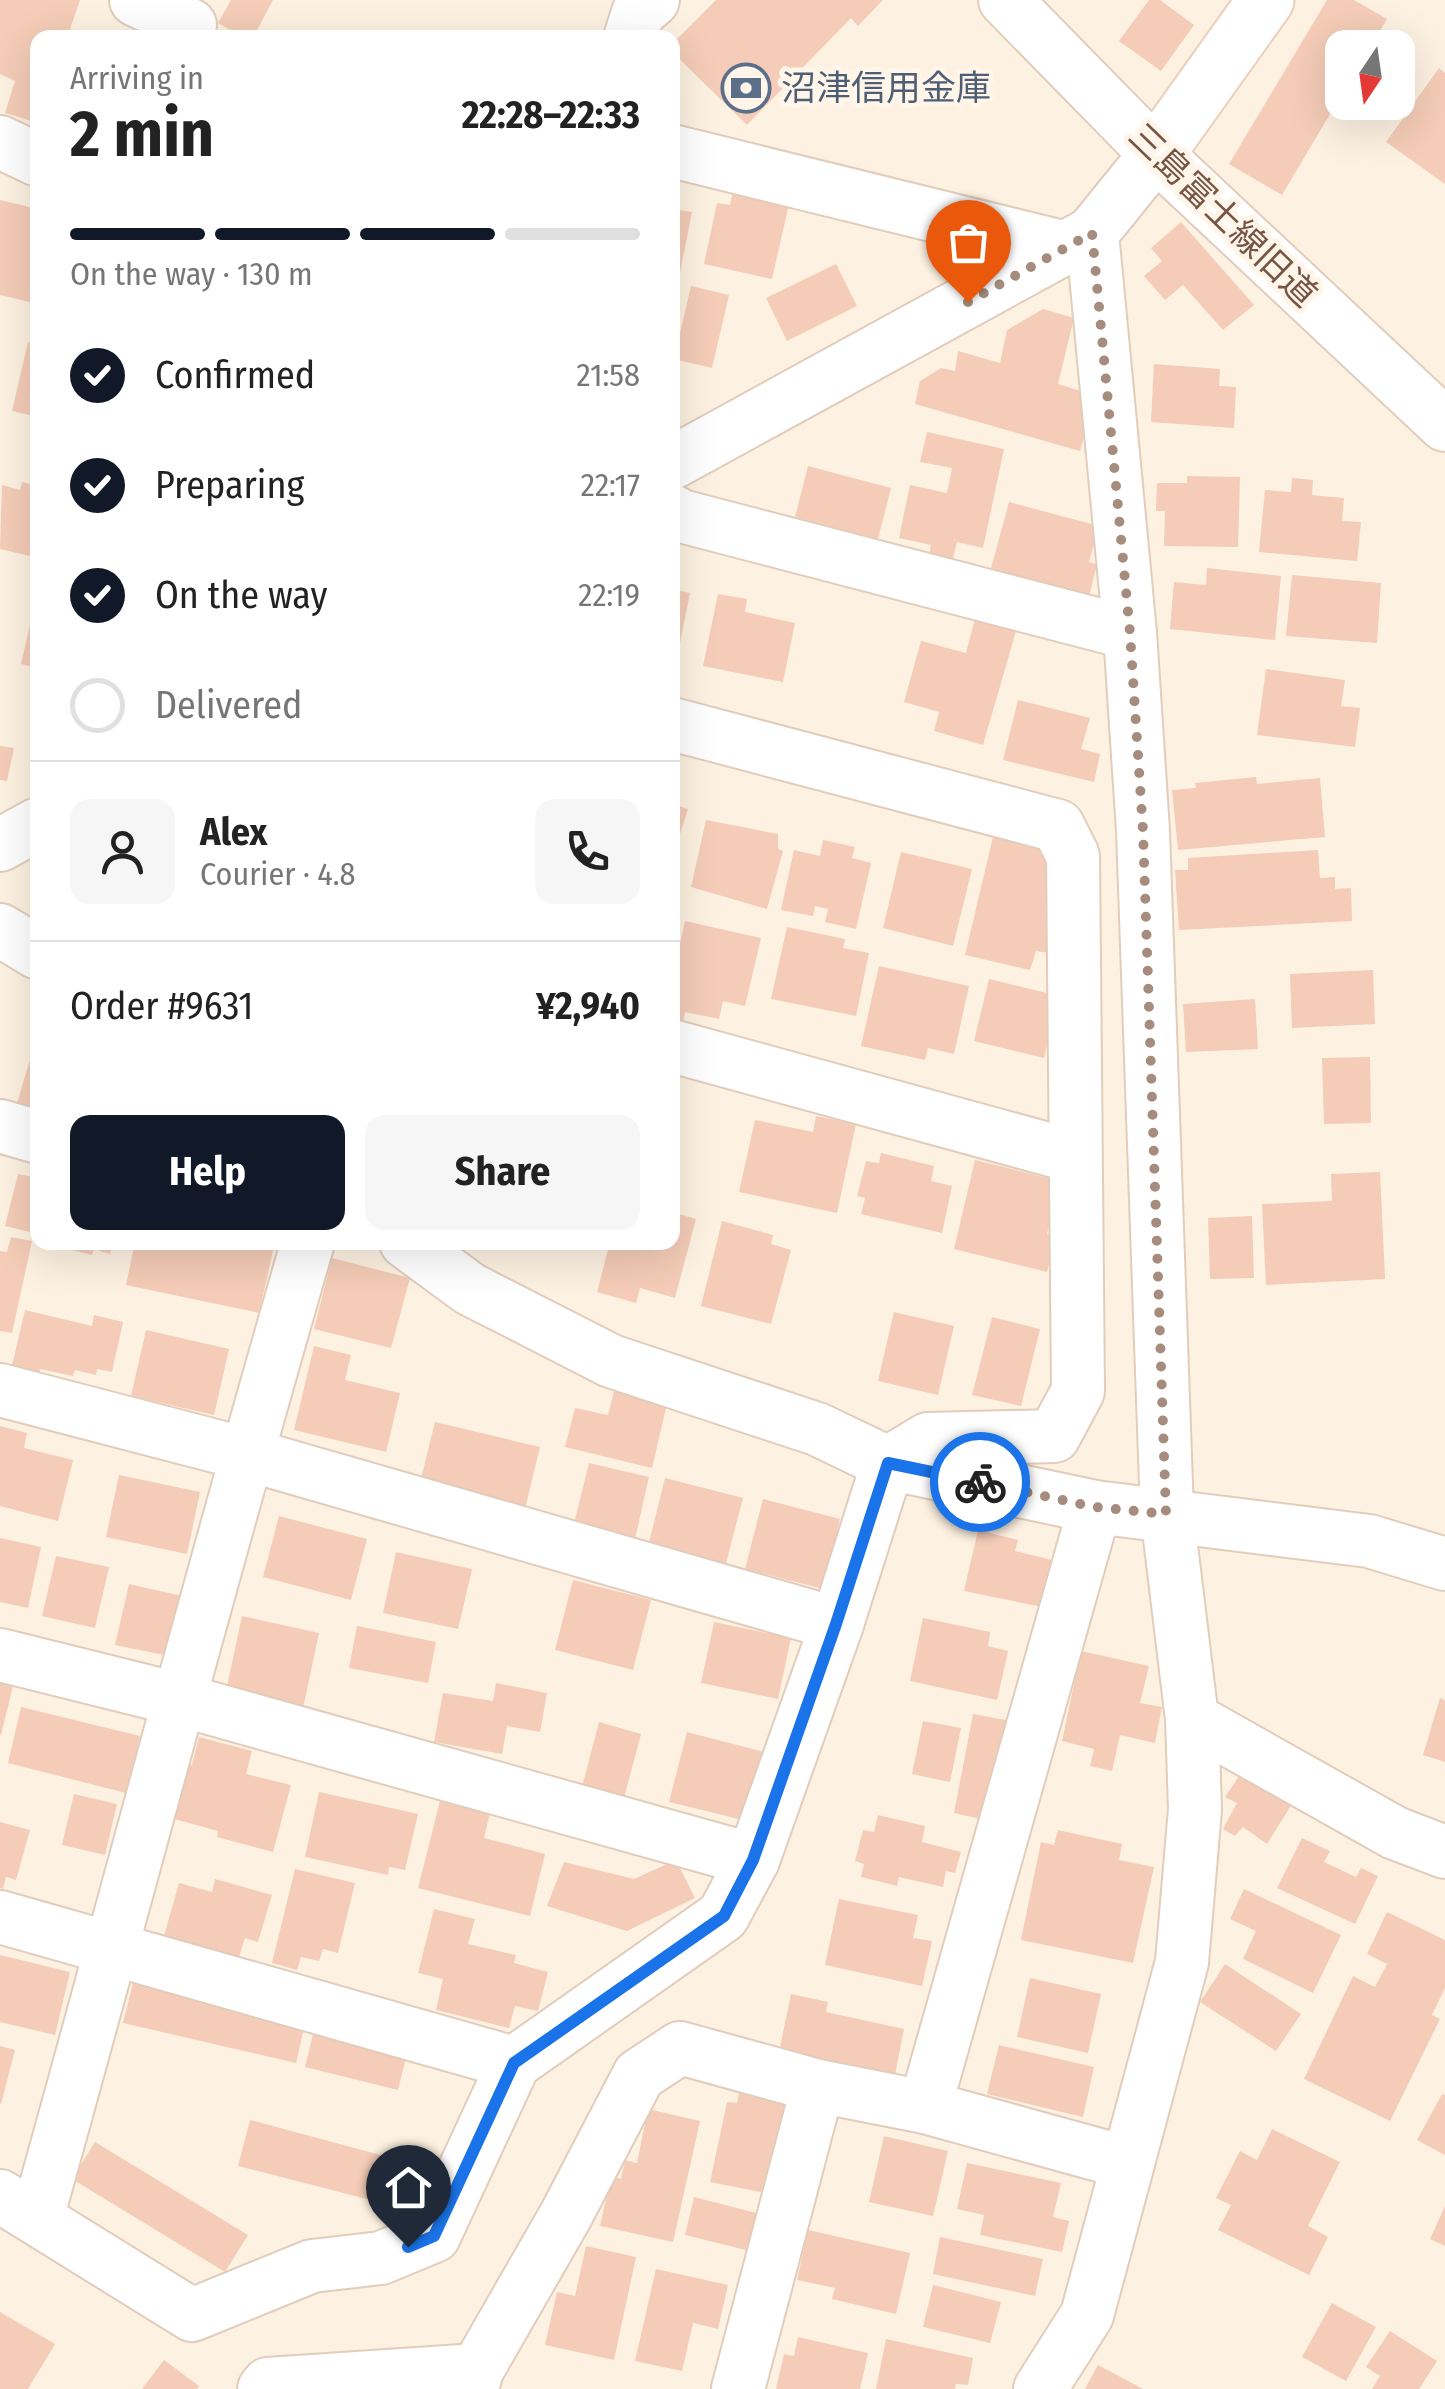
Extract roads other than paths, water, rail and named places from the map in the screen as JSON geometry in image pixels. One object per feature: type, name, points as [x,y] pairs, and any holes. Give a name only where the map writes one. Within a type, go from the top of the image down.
[{"type":"street","points":[[136,0],[190,25]]},
{"type":"street","points":[[633,30],[638,13],[652,0]]},
{"type":"street","name":"三島富士線旧道","points":[[1005,0],[1156,154],[1445,426]]},
{"type":"street","points":[[680,459],[1079,240],[1156,154],[1266,0]]},
{"type":"street","points":[[0,142],[30,156]]},
{"type":"street","points":[[680,152],[1079,240]]},
{"type":"street","points":[[1040,2389],[1087,2315],[1128,2163],[1182,1962],[1196,1809],[1192,1720],[1166,1514],[1143,831],[1130,633],[1079,240]]},
{"type":"street","points":[[680,515],[1130,633]]},
{"type":"street","points":[[306,1250],[246,1454],[112,1951],[19,2207],[192,2315],[312,2266],[381,2258],[434,2236],[514,2063],[724,1916],[753,1860],[888,1463],[928,1439],[1054,1436],[1078,1390],[1073,856],[1058,826],[680,726]]},
{"type":"street","points":[[0,845],[30,828]]},
{"type":"street","points":[[0,930],[30,948]]},
{"type":"street","points":[[680,1048],[1073,1156]]},
{"type":"street","points":[[0,1126],[30,1135]]},
{"type":"street","points":[[417,1250],[470,1290],[612,1361],[818,1429],[888,1463],[1094,1507],[1369,1540],[1445,1564]]},
{"type":"street","points":[[0,1390],[246,1454],[836,1624]]},
{"type":"street","points":[[925,2107],[1094,1507]]},
{"type":"street","points":[[0,1655],[181,1700],[753,1860]]},
{"type":"street","points":[[1192,1720],[1395,1833],[1445,1852]]},
{"type":"street","points":[[0,1917],[514,2063]]},
{"type":"street","points":[[264,2389],[268,2384],[474,2379],[639,2075],[680,2048],[818,2086],[925,2107],[1128,2163]]},
{"type":"street","points":[[738,2389],[818,2086]]},
{"type":"place","name":"沼津信用金庫","points":[[746,88]]}]
